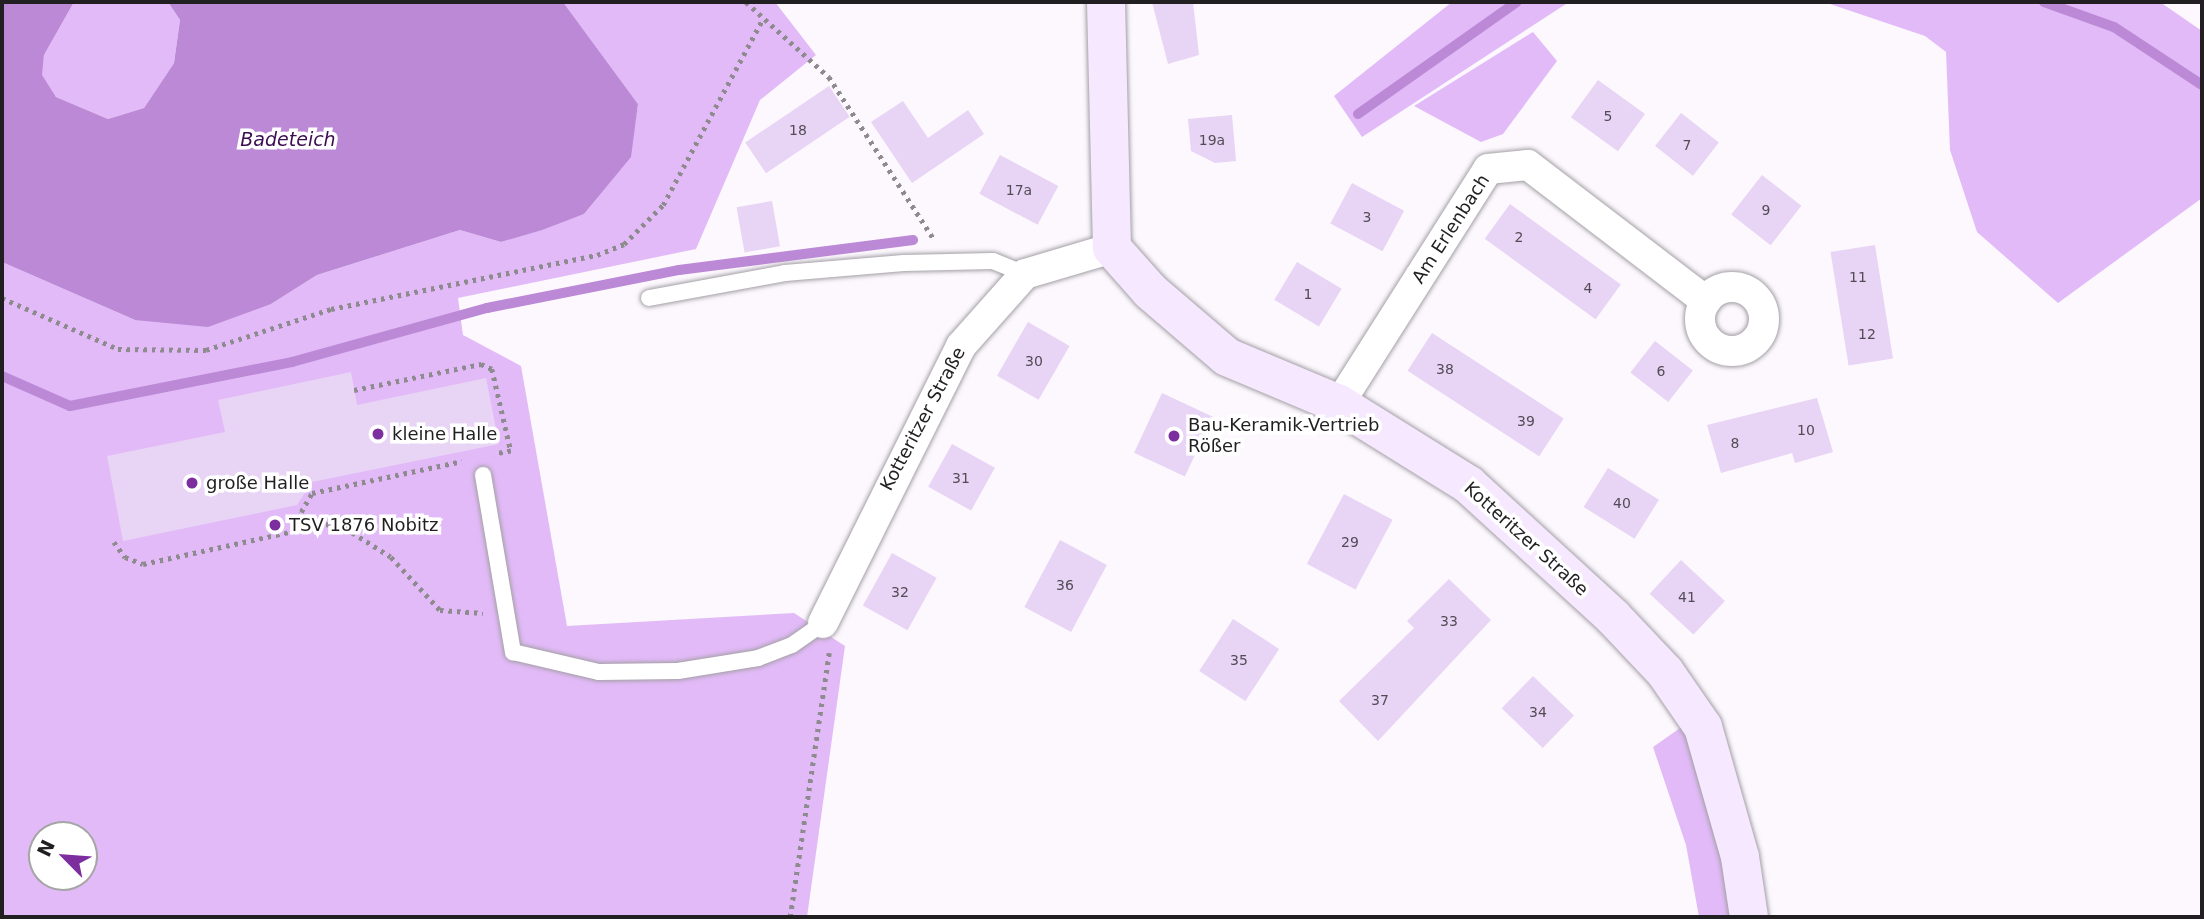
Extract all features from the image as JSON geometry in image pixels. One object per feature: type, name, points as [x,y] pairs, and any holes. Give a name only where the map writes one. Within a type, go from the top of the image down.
[{"type":"street","points":[[1025,275],[1112,248],[1106,2]]},
{"type":"street","name":"Am Erlenbach","points":[[1339,404],[1488,169],[1528,165],[1706,301]]},
{"type":"street","name":"Kotteritzer Straße","points":[[1112,248],[1150,291],[1227,357],[1339,404],[1469,485],[1613,617],[1703,727],[1740,858],[1749,917]]},
{"type":"street","name":"Kotteritzer Straße","points":[[823,623],[961,346],[1025,275]]},
{"type":"lane","points":[[649,298],[785,273],[947,261],[993,261],[1025,275]]},
{"type":"lane","points":[[483,475],[513,652],[599,672],[678,671],[758,658],[792,645],[823,623]]},
{"type":"path","points":[[746,2],[762,20],[829,77],[947,261]]},
{"type":"path","points":[[2,298],[118,349],[206,350],[331,309],[597,255],[624,244],[663,205],[762,20]]},
{"type":"path","points":[[303,528],[300,512],[312,493],[511,451],[492,369],[481,364],[354,390]]},
{"type":"path","points":[[480,458],[483,475]]},
{"type":"path","points":[[114,542],[125,557],[143,564],[303,528],[335,526],[371,540],[439,610],[506,612]]},
{"type":"path","points":[[790,917],[831,637],[823,623]]},
{"type":"shaded area","points":[[74,2],[168,2],[180,20],[174,63],[144,108],[108,119],[56,97],[41,75],[44,55]]},
{"type":"shaded area","points":[[563,2],[775,2],[816,55],[760,100],[696,249],[458,298],[463,335],[521,366],[567,626],[794,613],[845,646],[807,917],[2,917],[2,262],[135,320],[271,304],[317,275],[460,230],[501,242],[584,214],[630,157],[638,104]]},
{"type":"shaded area","points":[[1452,2],[1569,2],[1362,137],[1334,96]]},
{"type":"shaded area","points":[[1824,2],[2160,2],[2202,31],[2202,198],[2058,303],[1977,232],[1950,150],[1946,52],[1925,36]]},
{"type":"shaded area","points":[[1533,32],[1557,61],[1503,134],[1481,142],[1414,106]]},
{"type":"shaded area","points":[[1683,726],[1723,840],[1734,917],[1699,917],[1686,845],[1653,747]]},
{"type":"water","name":"Badeteich","points":[[2,2],[74,2],[44,55],[42,75],[56,97],[108,119],[144,108],[174,63],[180,20],[168,2],[563,2],[638,104],[631,157],[584,214],[542,230],[501,242],[460,230],[317,275],[271,304],[208,327],[135,320],[2,262]]},
{"type":"building","points":[[1152,2],[1193,2],[1199,55],[1168,64]]},
{"type":"building","points":[[1598,80],[1645,114],[1618,151],[1571,117]]},
{"type":"building","points":[[829,86],[850,117],[766,173],[745,142]]},
{"type":"building","points":[[903,101],[928,138],[968,110],[984,134],[912,183],[871,122]]},
{"type":"building","points":[[1681,113],[1719,143],[1693,176],[1655,146]]},
{"type":"building","points":[[1232,115],[1236,161],[1215,163],[1191,151],[1188,119]]},
{"type":"building","points":[[1000,155],[1058,186],[1038,225],[979,194]]},
{"type":"building","points":[[1762,175],[1801,206],[1771,245],[1731,214]]},
{"type":"building","points":[[1352,183],[1404,211],[1382,251],[1330,224]]},
{"type":"building","points":[[772,201],[780,246],[745,253],[737,207]]},
{"type":"building","points":[[1510,204],[1621,285],[1596,319],[1485,239]]},
{"type":"building","points":[[1875,245],[1893,359],[1849,366],[1831,252]]},
{"type":"building","points":[[1297,262],[1342,289],[1319,326],[1274,300]]},
{"type":"building","points":[[1028,322],[1070,346],[1039,400],[997,376]]},
{"type":"building","points":[[1432,333],[1564,419],[1539,456],[1407,371]]},
{"type":"building","points":[[1655,341],[1693,371],[1668,402],[1630,373]]},
{"type":"building","points":[[351,372],[357,405],[486,378],[499,444],[312,482],[297,505],[123,541],[107,456],[225,432],[218,400]]},
{"type":"building","points":[[1162,393],[1213,417],[1185,476],[1134,453]]},
{"type":"building","points":[[1817,398],[1833,452],[1795,463],[1792,453],[1721,473],[1707,425]]},
{"type":"building","points":[[952,444],[995,468],[971,511],[928,487]]},
{"type":"building","points":[[1608,468],[1659,500],[1635,539],[1584,507]]},
{"type":"building","points":[[1344,494],[1393,520],[1355,590],[1307,564]]},
{"type":"building","points":[[1060,540],[1107,565],[1071,632],[1024,607]]},
{"type":"building","points":[[892,553],[937,578],[908,630],[863,605]]},
{"type":"building","points":[[1681,560],[1725,601],[1694,635],[1650,594]]},
{"type":"building","points":[[1449,579],[1491,620],[1378,741],[1339,701],[1414,628],[1407,621]]},
{"type":"building","points":[[1233,619],[1279,649],[1245,701],[1199,671]]},
{"type":"building","points":[[1533,676],[1574,716],[1543,748],[1502,708]]},
{"type":"waterway","points":[[1358,114],[1517,2]]},
{"type":"waterway","points":[[2044,2],[2114,27],[2202,85]]},
{"type":"waterway","points":[[2,376],[70,406],[292,362],[487,308],[679,270],[913,240]]},
{"type":"place","name":"kleine Halle","points":[[378,434]]},
{"type":"place","name":"Bau-Keramik-Vertrieb Rößer","points":[[1174,436]]},
{"type":"place","name":"große Halle","points":[[192,483]]},
{"type":"place","name":"TSV 1876 Nobitz","points":[[275,525]]}]
